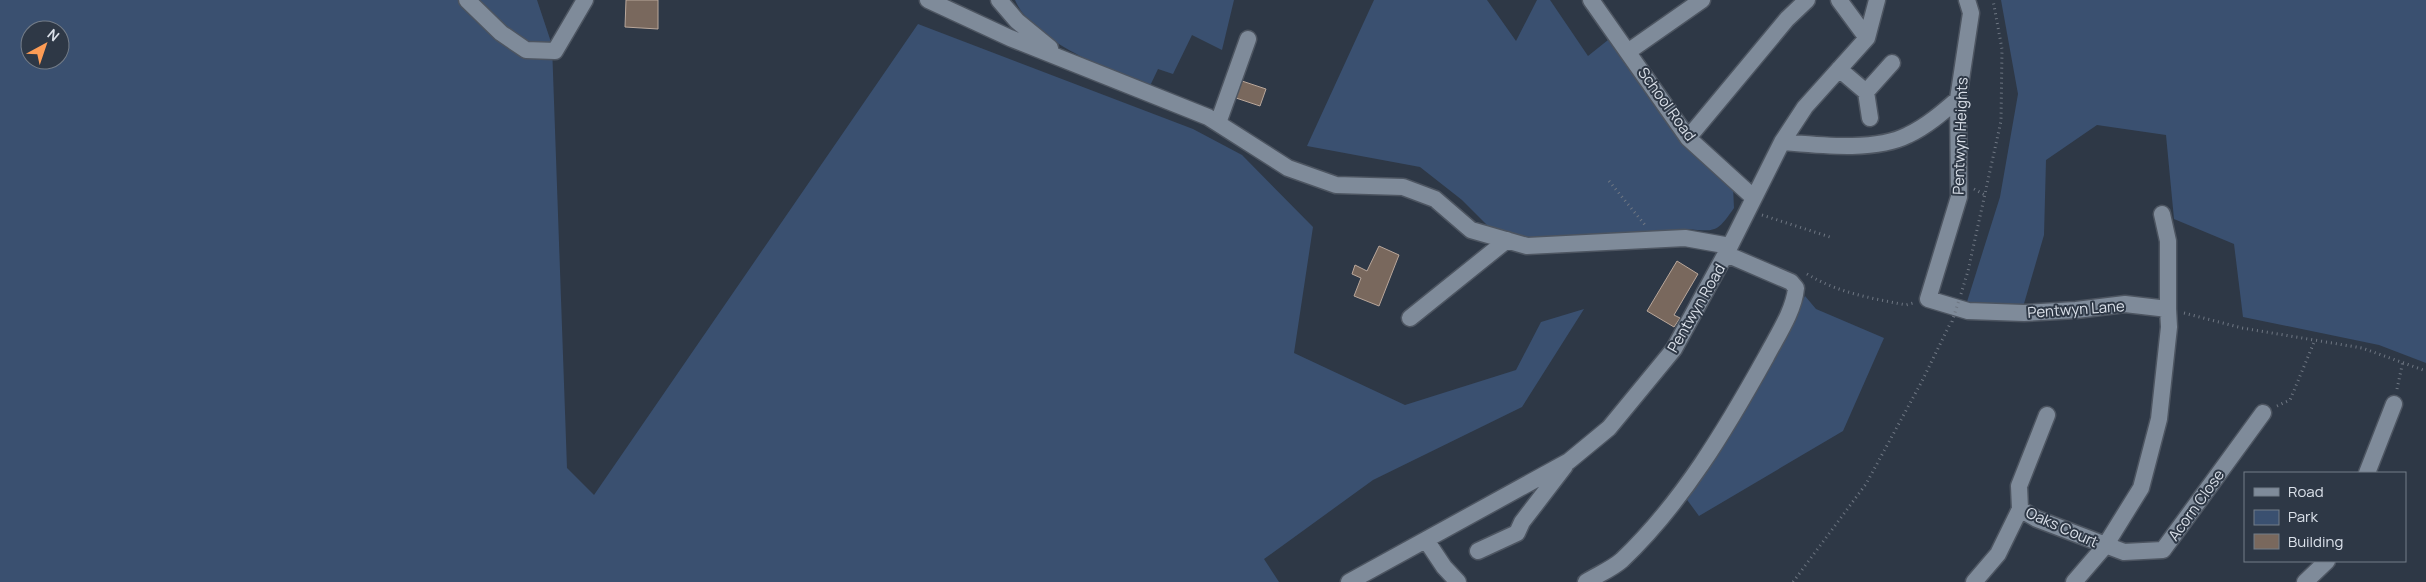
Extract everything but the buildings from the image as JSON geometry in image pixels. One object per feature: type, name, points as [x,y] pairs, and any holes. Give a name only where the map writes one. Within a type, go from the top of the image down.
[{"type":"street","points":[[467,0],[501,33],[526,50],[556,51],[585,0]]},
{"type":"street","points":[[928,0],[1010,38],[1208,117],[1288,168],[1336,185],[1403,187],[1435,199],[1471,230],[1527,246],[1685,238],[1728,250],[1791,282],[1796,288],[1795,296],[1780,331],[1749,387],[1673,505],[1620,562],[1586,582]]},
{"type":"street","points":[[999,0],[1017,21],[1048,47],[1124,78],[1130,87]]},
{"type":"street","name":"School Road","points":[[1591,0],[1629,51],[1688,138],[1751,205]]},
{"type":"street","points":[[1629,51],[1702,0]]},
{"type":"street","points":[[1688,138],[1787,19],[1807,0]]},
{"type":"street","points":[[1839,0],[1867,38]]},
{"type":"street","name":"Pentwyn Road","points":[[1349,582],[1569,461],[1609,428],[1674,349],[1728,250],[1782,142],[1805,108],[1867,38],[1877,0]]},
{"type":"street","name":"Pentwyn Heights","points":[[1928,299],[1959,197],[1958,99],[1971,13],[1967,0]]},
{"type":"street","points":[[1218,123],[1248,39]]},
{"type":"street","points":[[1866,92],[1892,63]]},
{"type":"street","points":[[1840,69],[1866,92],[1870,118]]},
{"type":"street","points":[[1782,142],[1833,147],[1873,144],[1907,136],[1932,120],[1958,99]]},
{"type":"street","points":[[2074,582],[2105,546],[2141,488],[2159,419],[2169,327],[2168,241],[2162,214]]},
{"type":"street","points":[[1410,318],[1507,240]]},
{"type":"street","name":"Pentwyn Lane","points":[[1928,299],[1968,311],[2014,313],[2076,310],[2125,304],[2168,309]]},
{"type":"street","points":[[2367,472],[2394,404]]},
{"type":"street","name":"Acorn Close","points":[[2105,546],[2124,552],[2163,550],[2263,413]]},
{"type":"street","name":"Oaks Court","points":[[1974,582],[1998,554],[2020,508],[2019,486],[2047,415]]},
{"type":"street","points":[[1478,552],[1517,533],[1522,522],[1569,461]]},
{"type":"street","name":"Oaks Court","points":[[2020,508],[2037,519],[2105,546]]},
{"type":"street","points":[[1426,540],[1444,568],[1458,582]]},
{"type":"street","points":[[2305,582],[2325,562]]},
{"type":"path","points":[[1793,582],[1866,484],[1952,322],[1968,271],[2001,121],[2002,49],[1993,0]]},
{"type":"path","points":[[1609,181],[1644,223],[1649,240]]},
{"type":"path","points":[[1751,205],[1833,238]]},
{"type":"path","points":[[1802,272],[1821,282],[1857,295],[1906,304],[1928,299]]},
{"type":"path","points":[[2168,309],[2242,328],[2362,348],[2426,370]]},
{"type":"path","points":[[2263,413],[2290,400],[2315,340]]},
{"type":"path","points":[[2394,404],[2403,361]]},
{"type":"green space","points":[[0,0],[537,0],[552,45],[567,468],[594,495],[918,24],[1193,129],[1242,155],[1313,227],[1294,353],[1405,405],[1516,370],[1541,322],[1584,309],[1522,407],[1373,480],[1264,559],[1279,582],[0,582]]},
{"type":"green space","points":[[1015,0],[1234,0],[1222,50],[1192,35],[1173,74],[1158,69],[1149,88],[1093,62],[1054,41],[1024,15]]},
{"type":"green space","points":[[1374,0],[1487,0],[1516,41],[1537,0],[1550,0],[1588,56],[1608,40],[1683,144],[1733,187],[1734,208],[1720,226],[1711,230],[1687,229],[1544,245],[1496,234],[1462,200],[1420,167],[1307,146]]},
{"type":"green space","points":[[2001,0],[2426,0],[2426,363],[2379,345],[2243,317],[2234,244],[2174,219],[2166,135],[2097,125],[2046,160],[2044,235],[2023,307],[1966,305],[2000,197],[2018,94]]},
{"type":"green space","points":[[1805,296],[1816,309],[1884,338],[1843,431],[1699,516],[1685,497],[1742,408]]}]
